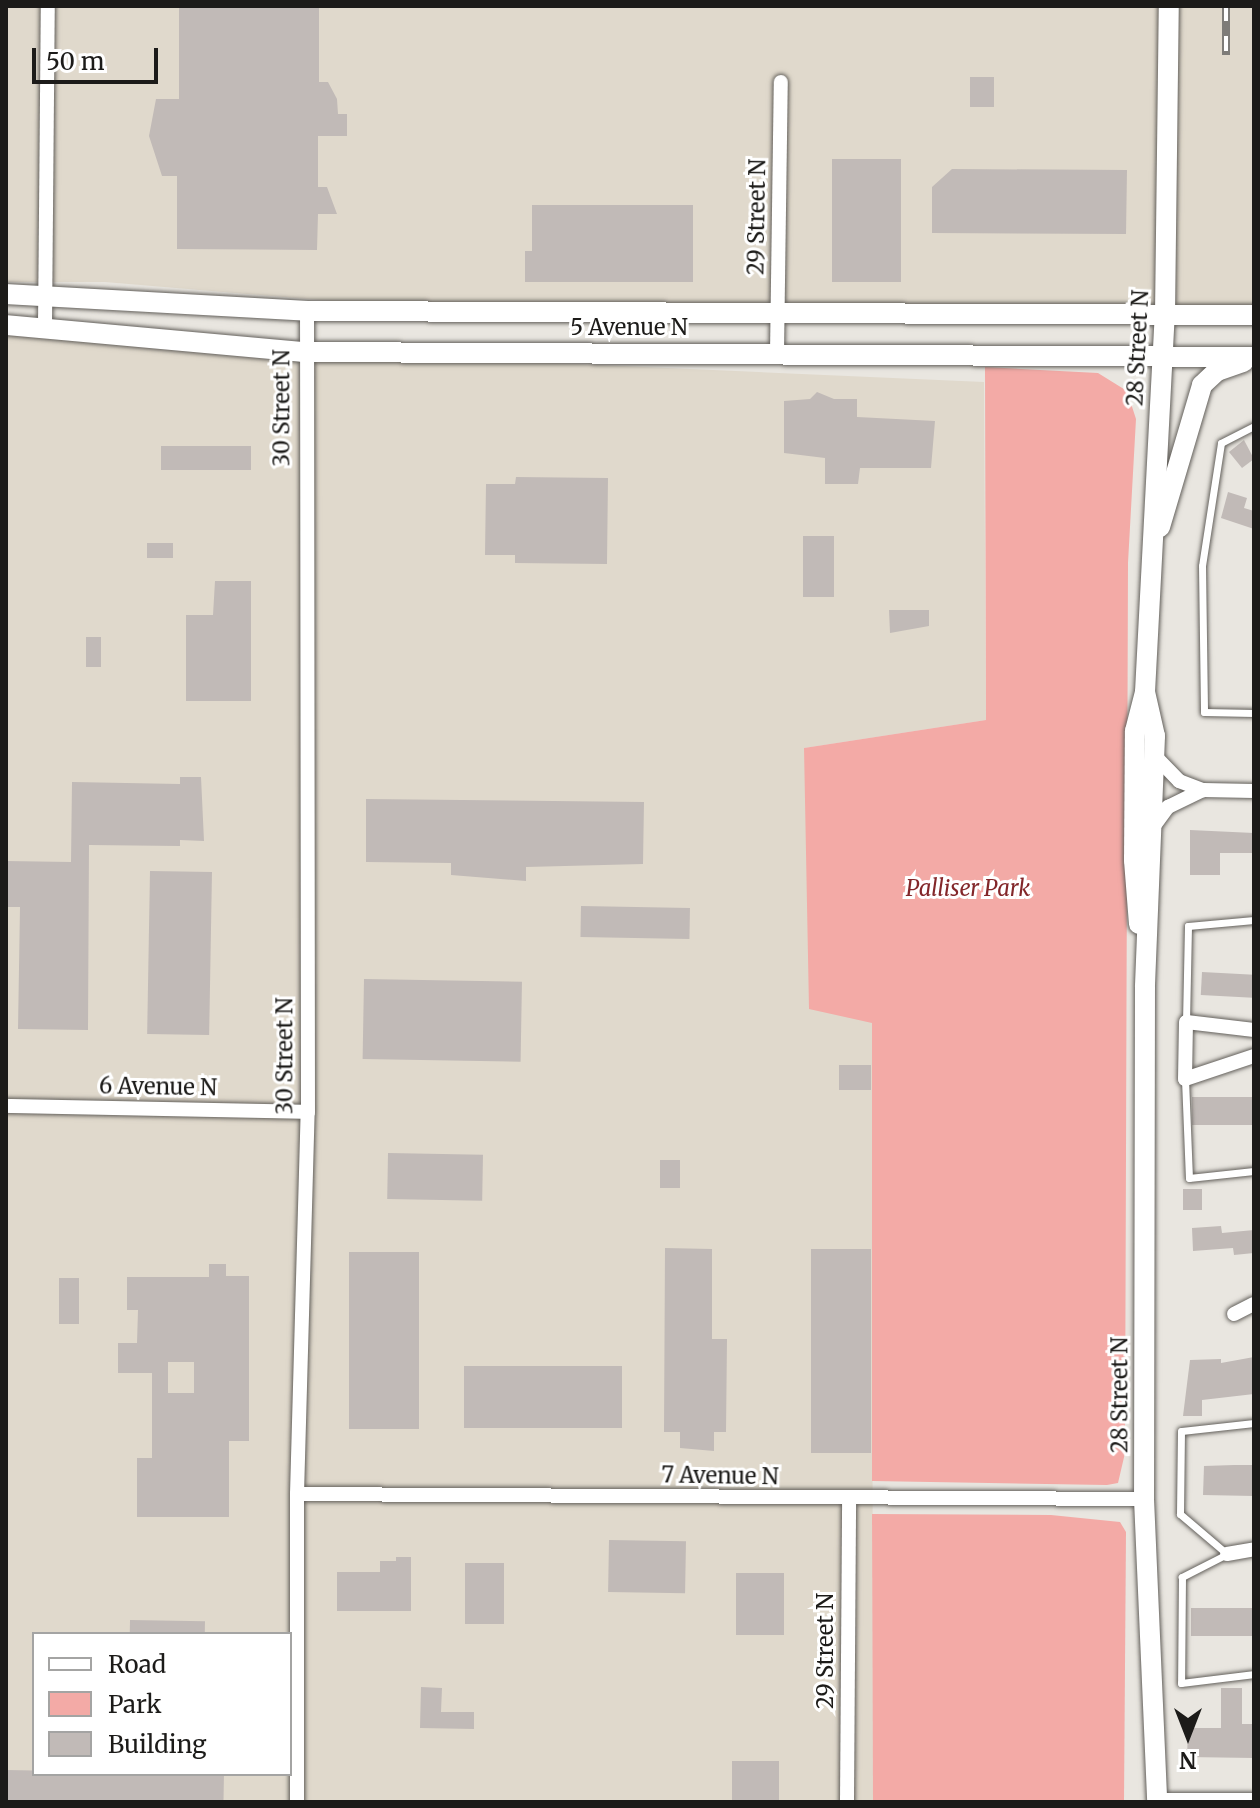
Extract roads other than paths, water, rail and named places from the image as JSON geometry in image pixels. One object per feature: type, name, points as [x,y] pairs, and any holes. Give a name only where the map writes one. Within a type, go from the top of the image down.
[{"type":"main road","name":"28 Street N","points":[[1157,1801],[1144,1499],[1145,987],[1155,756],[1145,692],[1148,574],[1165,315],[1169,6]]},
{"type":"main road","name":"5 Avenue N","points":[[6,294],[46,293],[307,311],[778,316],[1254,315]]},
{"type":"main road","name":"5 Avenue N","points":[[6,325],[45,325],[303,352],[1254,358]]},
{"type":"main road","points":[[1148,574],[1202,385],[1217,371],[1254,358]]},
{"type":"main road","name":"28 Street N","points":[[1145,692],[1135,731],[1134,845],[1145,987]]},
{"type":"street","points":[[45,325],[48,6]]},
{"type":"street","name":"29 Street N","points":[[777,353],[781,82]]},
{"type":"street","name":"30 Street N","points":[[297,1802],[297,1494],[308,1112],[303,352],[307,311]]},
{"type":"street","points":[[1155,756],[1179,781],[1203,790],[1254,791]]},
{"type":"street","points":[[1154,826],[1168,807],[1203,790]]},
{"type":"street","points":[[1254,1030],[1186,1022],[1185,1079],[1254,1056]]},
{"type":"street","name":"6 Avenue N","points":[[6,1106],[308,1112]]},
{"type":"street","points":[[1234,1314],[1254,1304]]},
{"type":"street","name":"7 Avenue N","points":[[297,1494],[849,1500],[1144,1499]]},
{"type":"street","name":"29 Street N","points":[[847,1802],[849,1500]]},
{"type":"street","points":[[1227,1554],[1254,1549]]},
{"type":"street","points":[[1157,1801],[1254,1800]]},
{"type":"lane","points":[[1254,426],[1221,443],[1202,566],[1204,712],[1254,713]]},
{"type":"lane","points":[[1186,1022],[1188,926],[1254,920]]},
{"type":"lane","points":[[1185,1079],[1189,1178],[1254,1171]]},
{"type":"lane","points":[[1254,1423],[1181,1431],[1180,1514],[1227,1554],[1182,1577],[1181,1683],[1254,1674]]},
{"type":"railway","points":[[1226,6],[1226,55]]},
{"type":"park label","name":"Palliser Park","points":[[968,889]]}]
